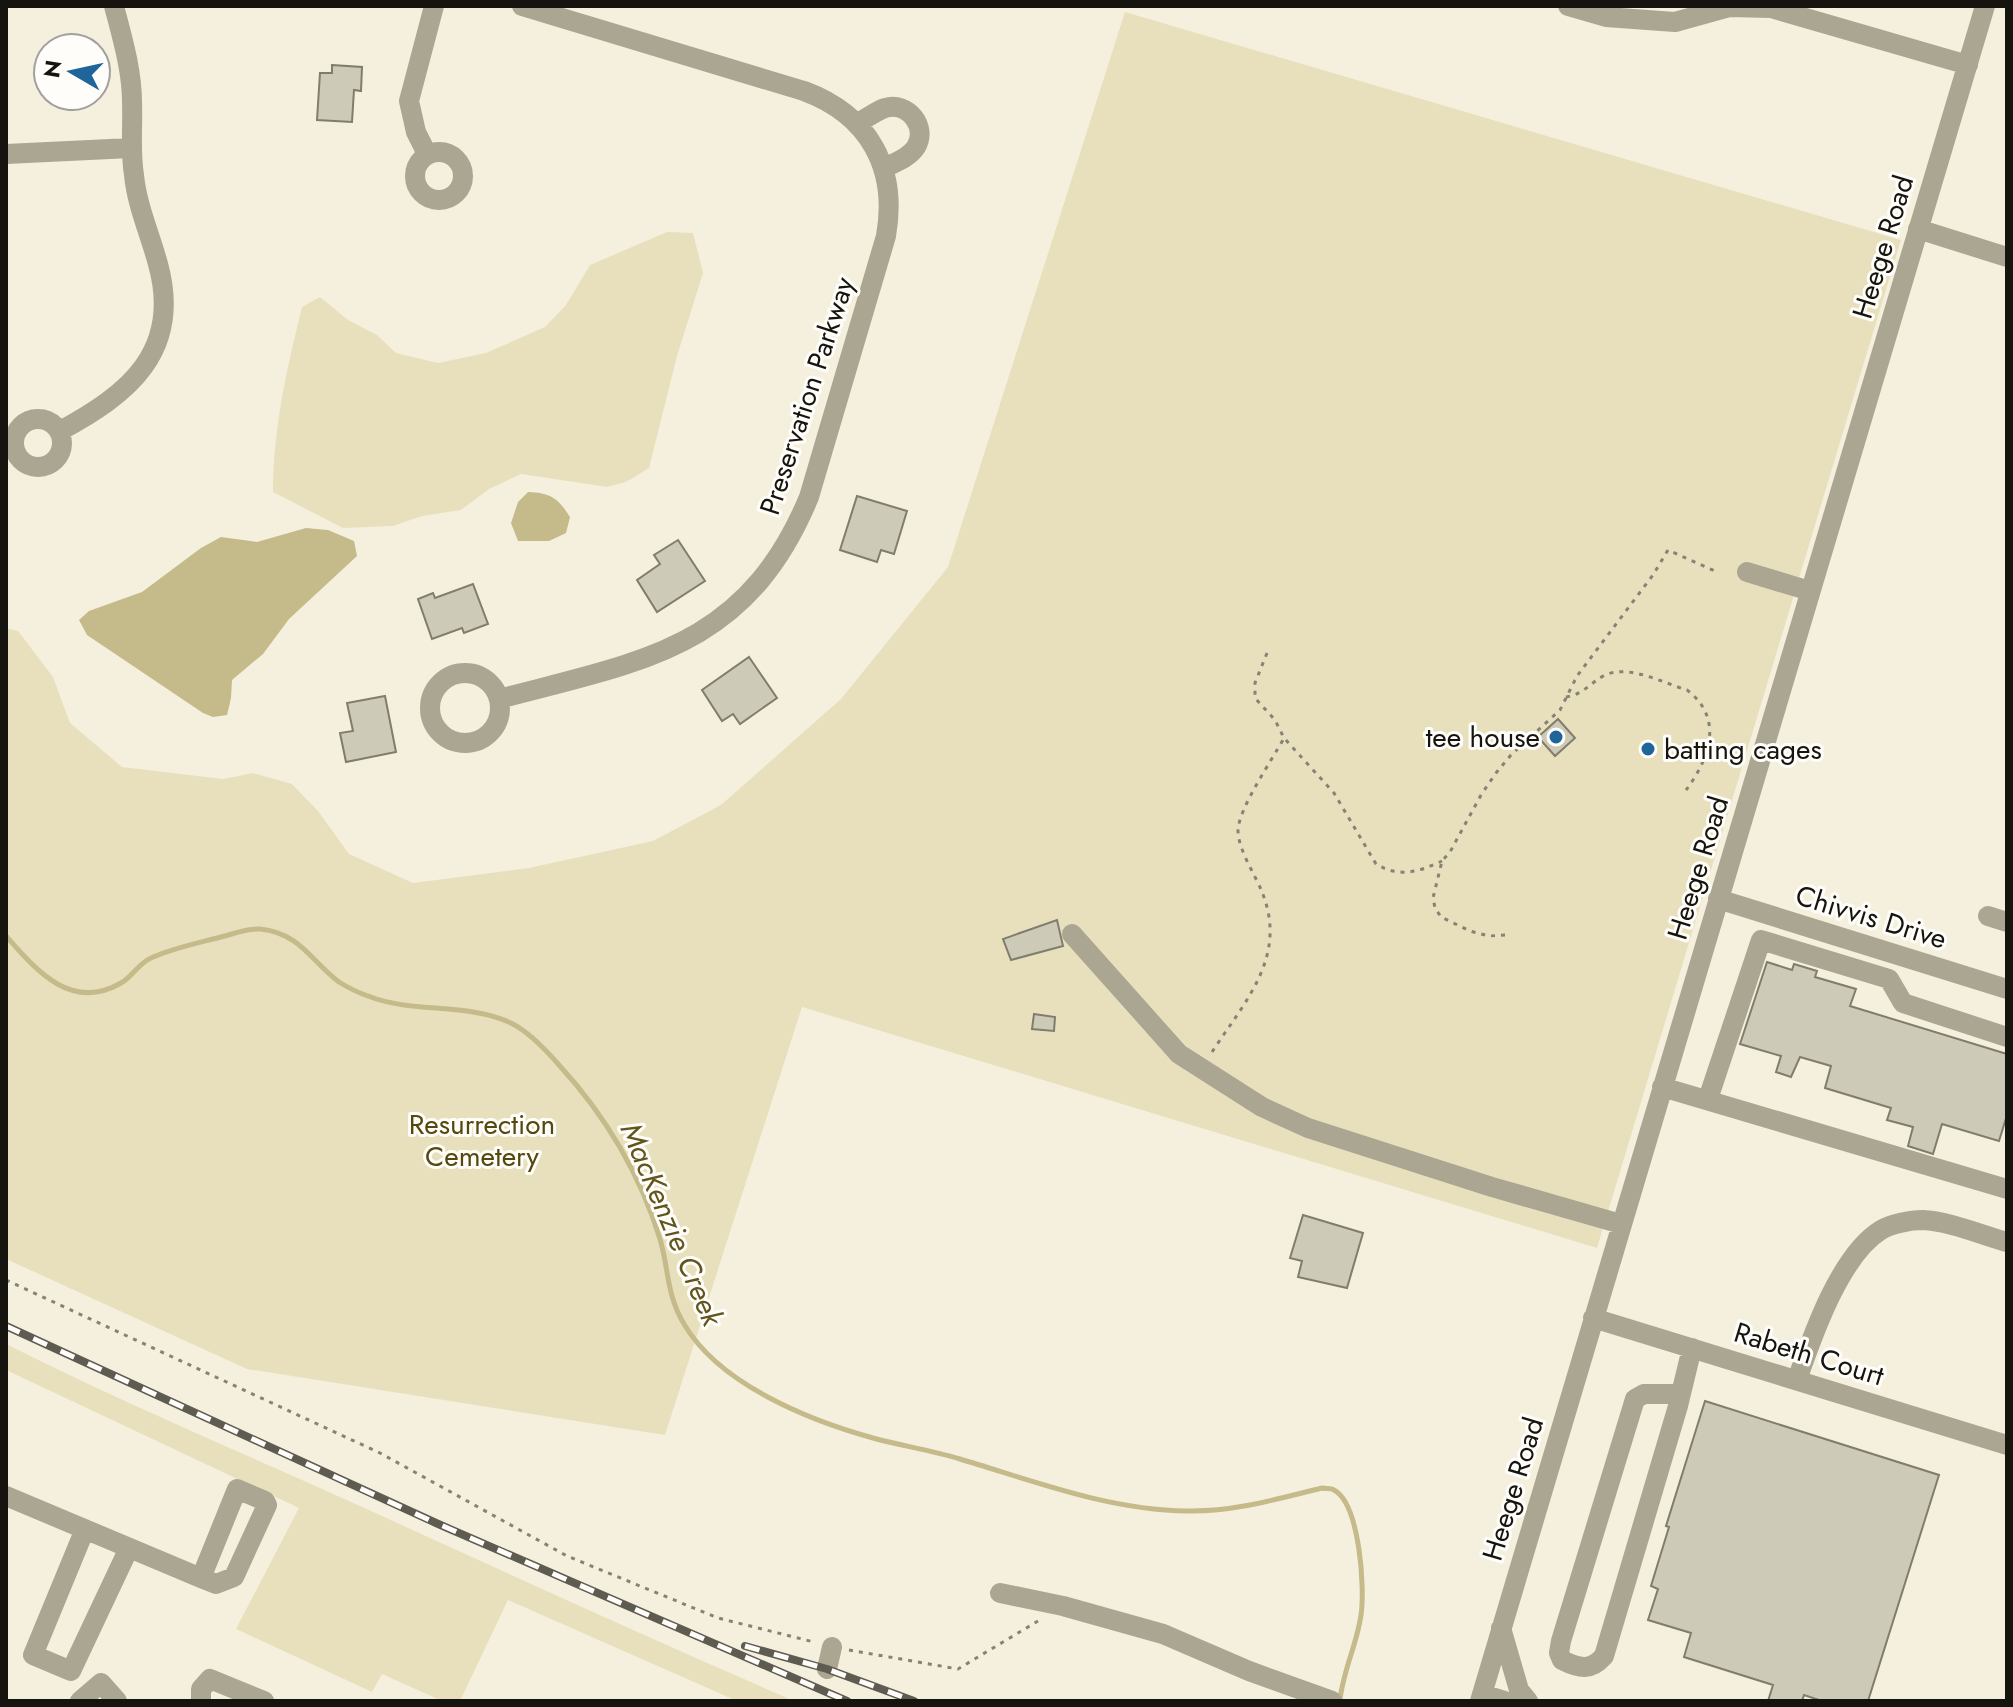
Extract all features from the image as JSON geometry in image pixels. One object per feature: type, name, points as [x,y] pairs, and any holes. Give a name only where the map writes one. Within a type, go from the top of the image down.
[{"type":"street","points":[[60,431],[110,401],[147,366],[163,317],[159,266],[140,210],[131,148],[133,100],[114,6]]},
{"type":"street","points":[[427,154],[416,132],[409,101],[434,6]]},
{"type":"street","name":"Preservation Parkway","points":[[499,699],[623,666],[679,643],[711,626],[743,600],[773,566],[796,528],[809,497],[886,236],[890,201],[884,168],[873,144],[857,123],[832,103],[804,91],[522,6]]},
{"type":"street","points":[[1568,6],[1606,17],[1675,22],[1729,6],[1771,8],[1968,65]]},
{"type":"street","name":"Heege Road","points":[[1481,1698],[1985,6]]},
{"type":"street","points":[[857,123],[886,108],[898,107],[909,112],[917,122],[920,134],[916,147],[908,156],[884,168]]},
{"type":"street","points":[[6,154],[131,148]]},
{"type":"street","points":[[1918,229],[2007,257]]},
{"type":"street","points":[[1747,572],[1810,591]]},
{"type":"street","name":"Chivvis Drive","points":[[1718,899],[2007,989]]},
{"type":"street","points":[[1072,934],[1179,1054],[1262,1107],[1308,1128],[1492,1187],[1621,1224]]},
{"type":"street","points":[[1708,1099],[1761,940],[1889,979],[1903,1003],[2007,1037]]},
{"type":"street","points":[[1889,979],[1901,956]]},
{"type":"street","points":[[1662,1087],[2007,1189]]},
{"type":"street","points":[[1797,1380],[1822,1309],[1857,1254],[1880,1230],[1923,1220],[2007,1242]]},
{"type":"street","name":"Rabeth Court","points":[[1593,1318],[2007,1445]]},
{"type":"street","points":[[1681,1394],[1644,1394],[1635,1399],[1561,1641],[1559,1653],[1562,1660],[1576,1667],[1587,1669],[1604,1656],[1681,1394],[1692,1348]]},
{"type":"street","points":[[6,1496],[201,1578]]},
{"type":"street","points":[[85,1529],[33,1655],[58,1666],[71,1671],[129,1548]]},
{"type":"street","points":[[1000,1593],[1063,1606],[1163,1634],[1249,1671],[1331,1701]]},
{"type":"street","points":[[1501,1628],[1519,1690],[1528,1701]]},
{"type":"street","points":[[827,1669],[832,1647]]},
{"type":"street","points":[[201,1701],[201,1689],[210,1679],[264,1701]]},
{"type":"street","points":[[80,1701],[101,1683],[117,1701]]},
{"type":"street","points":[[1481,1698],[1505,1701]]},
{"type":"path","points":[[1267,653],[1255,683],[1255,698],[1275,720],[1284,738],[1334,793],[1376,864],[1405,874],[1428,868],[1442,861],[1450,852],[1496,773],[1551,719],[1577,676],[1653,575],[1668,550],[1717,572]]},
{"type":"path","points":[[1566,697],[1583,693],[1600,678],[1618,672],[1632,673],[1687,690],[1708,715],[1710,730],[1705,757],[1686,790]]},
{"type":"path","points":[[1200,1069],[1245,1002],[1271,950],[1268,907],[1238,833],[1244,808],[1284,738]]},
{"type":"path","points":[[1442,861],[1433,898],[1441,917],[1470,931],[1489,936],[1505,935]]},
{"type":"path","points":[[6,1280],[380,1453],[567,1556],[718,1618],[832,1647],[958,1669],[1063,1606]]},
{"type":"green space","name":"Resurrection Cemetery","points":[[1125,12],[1901,240],[1597,1248],[802,1007],[665,1435],[247,1369],[6,1259],[6,628],[18,631],[53,677],[70,723],[122,767],[223,779],[253,773],[292,784],[318,811],[349,854],[413,883],[529,868],[653,841],[721,805],[841,699],[948,567]]},
{"type":"green space","points":[[667,232],[693,233],[703,273],[677,356],[649,468],[626,482],[607,487],[521,474],[489,489],[461,510],[422,516],[393,526],[343,528],[273,492],[278,422],[302,307],[320,297],[348,320],[377,335],[396,353],[438,363],[486,353],[545,327],[566,305],[590,265]]},
{"type":"green space","points":[[6,1344],[141,1408],[794,1701],[737,1701],[508,1600],[460,1701],[442,1701],[382,1674],[372,1692],[236,1629],[299,1508],[6,1370]]},
{"type":"shaded area","points":[[528,492],[548,495],[562,505],[570,517],[566,533],[549,541],[518,541],[511,523],[518,502]]},
{"type":"shaded area","points":[[306,528],[328,530],[354,541],[357,556],[289,619],[263,654],[232,680],[227,715],[213,717],[203,713],[87,635],[79,620],[89,611],[142,592],[221,537],[257,542]]},
{"type":"building","points":[[332,65],[362,67],[361,91],[354,90],[352,122],[317,120],[320,73],[332,73]]},
{"type":"building","points":[[857,496],[907,511],[894,554],[881,550],[877,562],[840,550]]},
{"type":"building","points":[[678,540],[705,581],[657,612],[637,580],[660,564],[654,555]]},
{"type":"building","points":[[473,584],[488,624],[464,633],[462,628],[432,639],[418,599],[433,593],[435,598]]},
{"type":"building","points":[[749,657],[777,698],[740,724],[733,714],[722,721],[702,690]]},
{"type":"building","points":[[385,696],[396,752],[346,762],[340,733],[353,731],[347,703]]},
{"type":"building","name":"tee house","points":[[1558,719],[1575,738],[1555,756],[1538,737]]},
{"type":"building","points":[[1057,920],[1063,946],[1011,960],[1003,939]]},
{"type":"building","points":[[1767,962],[1792,970],[1794,964],[1817,971],[1815,977],[1856,989],[1850,1006],[2007,1054],[2007,1115],[1999,1141],[1942,1124],[1933,1154],[1908,1146],[1913,1127],[1887,1120],[1891,1108],[1825,1088],[1831,1066],[1800,1057],[1791,1077],[1776,1072],[1781,1056],[1740,1044]]},
{"type":"building","points":[[1034,1014],[1055,1017],[1054,1031],[1032,1029]]},
{"type":"building","points":[[1303,1215],[1363,1233],[1347,1288],[1298,1277],[1302,1261],[1290,1258]]},
{"type":"building","points":[[1705,1401],[1939,1475],[1868,1701],[1822,1701],[1804,1695],[1802,1701],[1768,1701],[1773,1685],[1684,1657],[1691,1633],[1648,1620],[1658,1589],[1651,1586],[1669,1527],[1666,1526]]},
{"type":"waterway","name":"MacKenzie Creek","points":[[6,936],[30,962],[56,983],[86,993],[103,991],[121,983],[143,963],[159,954],[260,929],[295,942],[339,982],[364,995],[403,1005],[476,1012],[518,1027],[543,1047],[576,1084],[619,1146],[652,1215],[674,1302],[684,1324],[719,1365],[742,1382],[794,1410],[873,1438],[1129,1506],[1204,1511],[1255,1504],[1322,1488],[1334,1490],[1343,1498],[1355,1529],[1362,1586],[1359,1626],[1340,1700]]},
{"type":"railway","points":[[6,1326],[436,1523],[847,1701]]},
{"type":"railway","points":[[745,1646],[827,1669],[914,1701]]},
{"type":"place","name":"tee house","points":[[1556,737]]},
{"type":"place","name":"batting cages","points":[[1648,749]]}]
